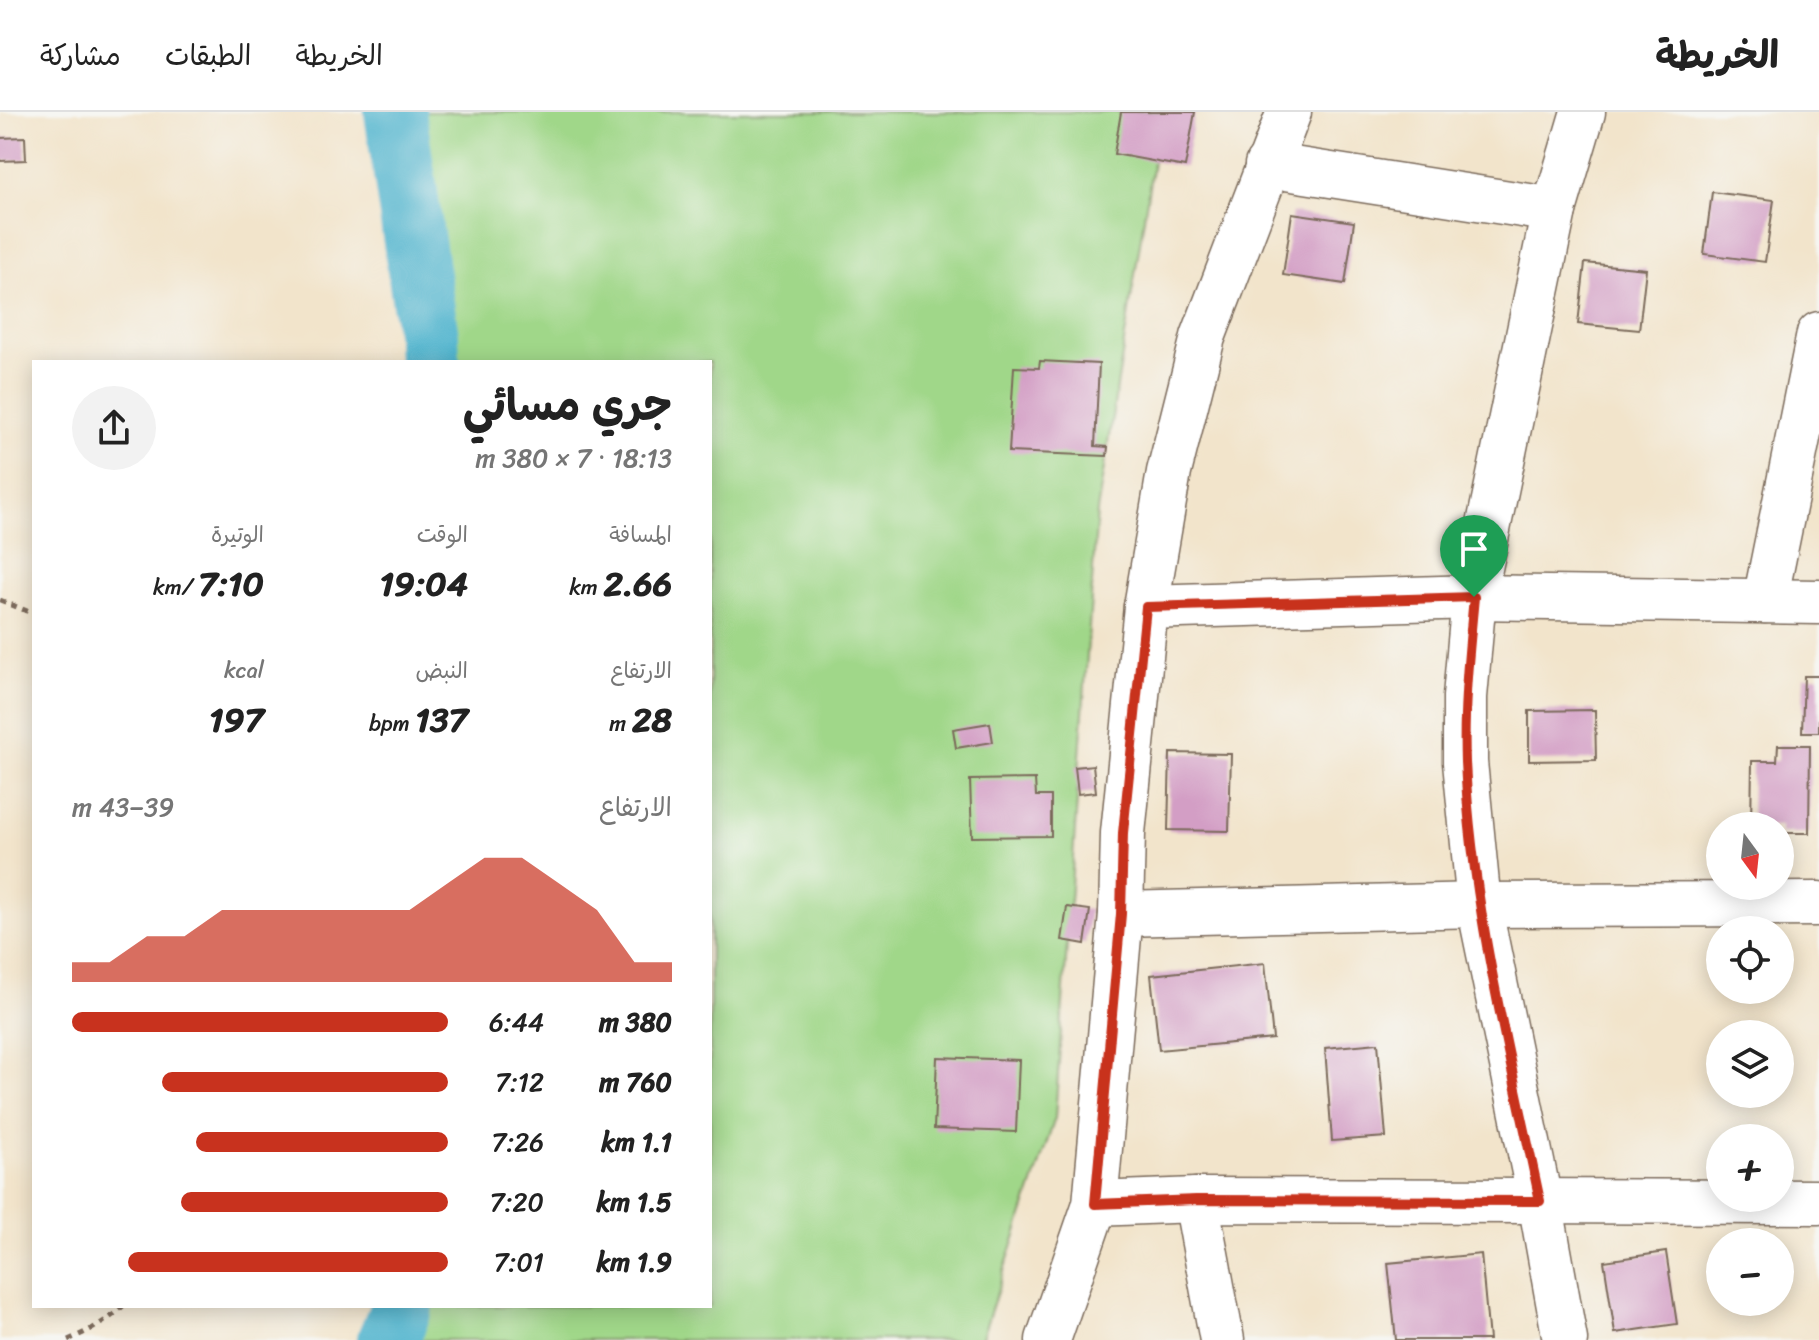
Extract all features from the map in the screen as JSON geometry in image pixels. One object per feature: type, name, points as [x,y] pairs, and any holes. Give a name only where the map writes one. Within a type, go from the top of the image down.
[{"type":"street","points":[[1048,1340],[1095,1204],[1121,914],[1123,833],[1146,607],[1169,472],[1203,337],[1289,112]]},
{"type":"street","points":[[1565,1340],[1540,1201],[1479,905],[1465,762],[1465,697],[1474,597],[1554,210],[1583,112]]},
{"type":"street","points":[[1267,165],[1554,210]]},
{"type":"street","points":[[1765,601],[1819,334]]},
{"type":"street","points":[[1146,607],[1474,597],[1819,602]]},
{"type":"street","points":[[1121,914],[1479,905],[1819,904]]},
{"type":"street","points":[[1095,1204],[1196,1200],[1819,1202]]},
{"type":"street","points":[[1196,1200],[1222,1340]]},
{"type":"path","points":[[0,600],[32,613]]},
{"type":"path","points":[[68,1340],[93,1329],[120,1308]]},
{"type":"green space","points":[[385,112],[1161,112],[1097,511],[1055,1118],[981,1340],[398,1340],[402,1308],[712,1308],[712,360],[407,360]]},
{"type":"building","points":[[1121,112],[1195,112],[1185,167],[1114,154]]},
{"type":"building","points":[[25,137],[26,160],[0,161],[0,138]]},
{"type":"building","points":[[1712,192],[1774,200],[1765,262],[1704,254]]},
{"type":"building","points":[[1292,213],[1354,222],[1345,284],[1283,275]]},
{"type":"building","points":[[1585,263],[1646,269],[1639,330],[1578,324]]},
{"type":"building","points":[[1040,361],[1099,364],[1095,446],[1108,447],[1107,456],[1009,452],[1014,367],[1039,368]]},
{"type":"building","points":[[1804,676],[1819,676],[1819,732],[1802,732]]},
{"type":"building","points":[[1595,710],[1596,760],[1529,761],[1529,711]]},
{"type":"building","points":[[990,723],[993,742],[956,748],[953,729]]},
{"type":"building","points":[[1778,745],[1810,745],[1809,833],[1794,833],[1794,812],[1751,812],[1752,761],[1777,761]]},
{"type":"building","points":[[1170,753],[1231,754],[1229,831],[1168,830]]},
{"type":"building","points":[[1093,765],[1096,792],[1078,794],[1075,767]]},
{"type":"building","points":[[1035,779],[1036,796],[1051,796],[1051,836],[972,837],[970,780]]},
{"type":"building","points":[[1067,907],[1090,910],[1085,944],[1062,940]]},
{"type":"building","points":[[1265,963],[1273,1039],[1159,1050],[1151,975]]},
{"type":"building","points":[[1378,1043],[1386,1137],[1332,1141],[1325,1048]]},
{"type":"building","points":[[937,1057],[1019,1060],[1016,1132],[934,1129]]},
{"type":"building","points":[[1666,1252],[1677,1324],[1615,1333],[1604,1261]]},
{"type":"building","points":[[1481,1254],[1489,1340],[1396,1340],[1388,1263]]},
{"type":"waterway","points":[[395,112],[429,360]]},
{"type":"waterway","points":[[388,1340],[401,1308]]},
{"type":"route","points":[[1474,597],[1465,697],[1465,762],[1479,905],[1540,1201],[1196,1200],[1095,1204],[1121,914],[1123,833],[1146,607],[1474,597]]}]
